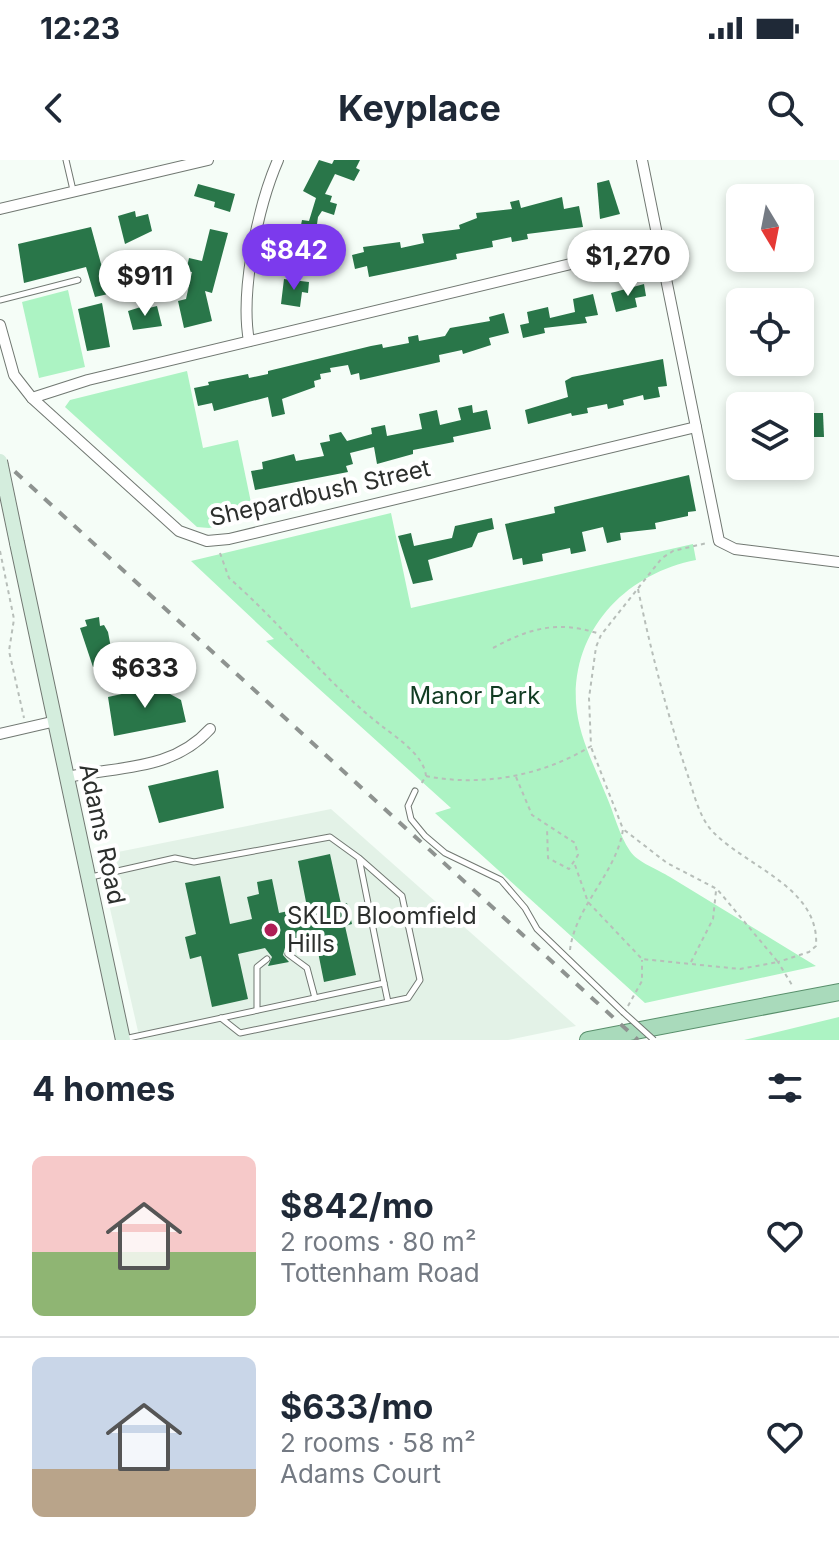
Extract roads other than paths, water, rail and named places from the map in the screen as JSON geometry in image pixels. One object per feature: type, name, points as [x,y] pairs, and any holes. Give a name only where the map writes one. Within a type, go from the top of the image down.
[{"type":"main road","name":"Adams Road","points":[[0,461],[123,1040]]},
{"type":"main road","points":[[588,1040],[839,992]]},
{"type":"street","points":[[0,209],[208,160]]},
{"type":"street","points":[[249,341],[246,314],[255,247],[265,199],[278,160]]},
{"type":"street","points":[[642,160],[722,544],[839,562]]},
{"type":"street","points":[[32,398],[88,380],[658,243]]},
{"type":"street","name":"Shepardbush Street","points":[[0,325],[14,375],[32,398],[179,531],[198,539],[216,541],[696,427]]},
{"type":"street","points":[[0,734],[56,721]]},
{"type":"street","points":[[68,777],[166,760],[191,747],[210,729]]},
{"type":"lane","points":[[66,160],[74,193]]},
{"type":"lane","points":[[0,300],[78,280]]},
{"type":"lane","points":[[415,791],[408,806],[411,819],[425,836],[445,853],[501,880],[525,908],[537,929],[654,1040]]},
{"type":"lane","points":[[89,877],[175,858],[194,862],[330,837],[402,896],[420,980],[408,998],[240,1033],[221,1018]]},
{"type":"lane","points":[[359,858],[388,1002]]},
{"type":"lane","points":[[288,954],[307,968],[315,998]]},
{"type":"lane","points":[[257,1010],[257,967],[267,959]]},
{"type":"lane","points":[[123,1040],[384,983]]},
{"type":"railway","points":[[0,458],[638,1040]]},
{"type":"place","name":"SKLD Bloomfield Hills","points":[[271,930]]},
{"type":"park label","name":"Manor Park","points":[[475,696]]}]
